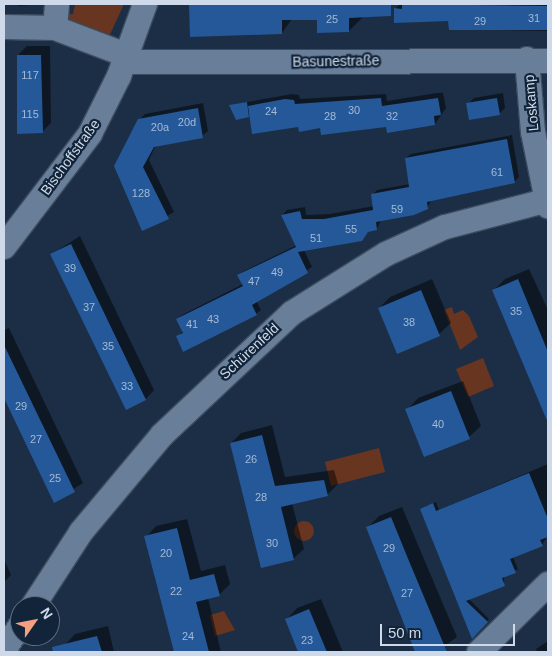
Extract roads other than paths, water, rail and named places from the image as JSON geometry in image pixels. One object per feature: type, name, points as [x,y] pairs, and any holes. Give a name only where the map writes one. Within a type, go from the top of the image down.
[{"type":"street","points":[[54,28],[57,4]]},
{"type":"street","name":"Bischoffstraße","points":[[4,247],[90,134],[126,59],[145,4]]},
{"type":"street","name":"Basunestraße","points":[[4,27],[54,28],[126,59],[537,60]]},
{"type":"street","name":"Loskamp","points":[[537,60],[546,204]]},
{"type":"street","name":"Schürenfeld","points":[[39,596],[81,532],[162,435],[292,313],[386,254],[445,227],[546,204]]},
{"type":"street","points":[[479,652],[548,584]]}]
